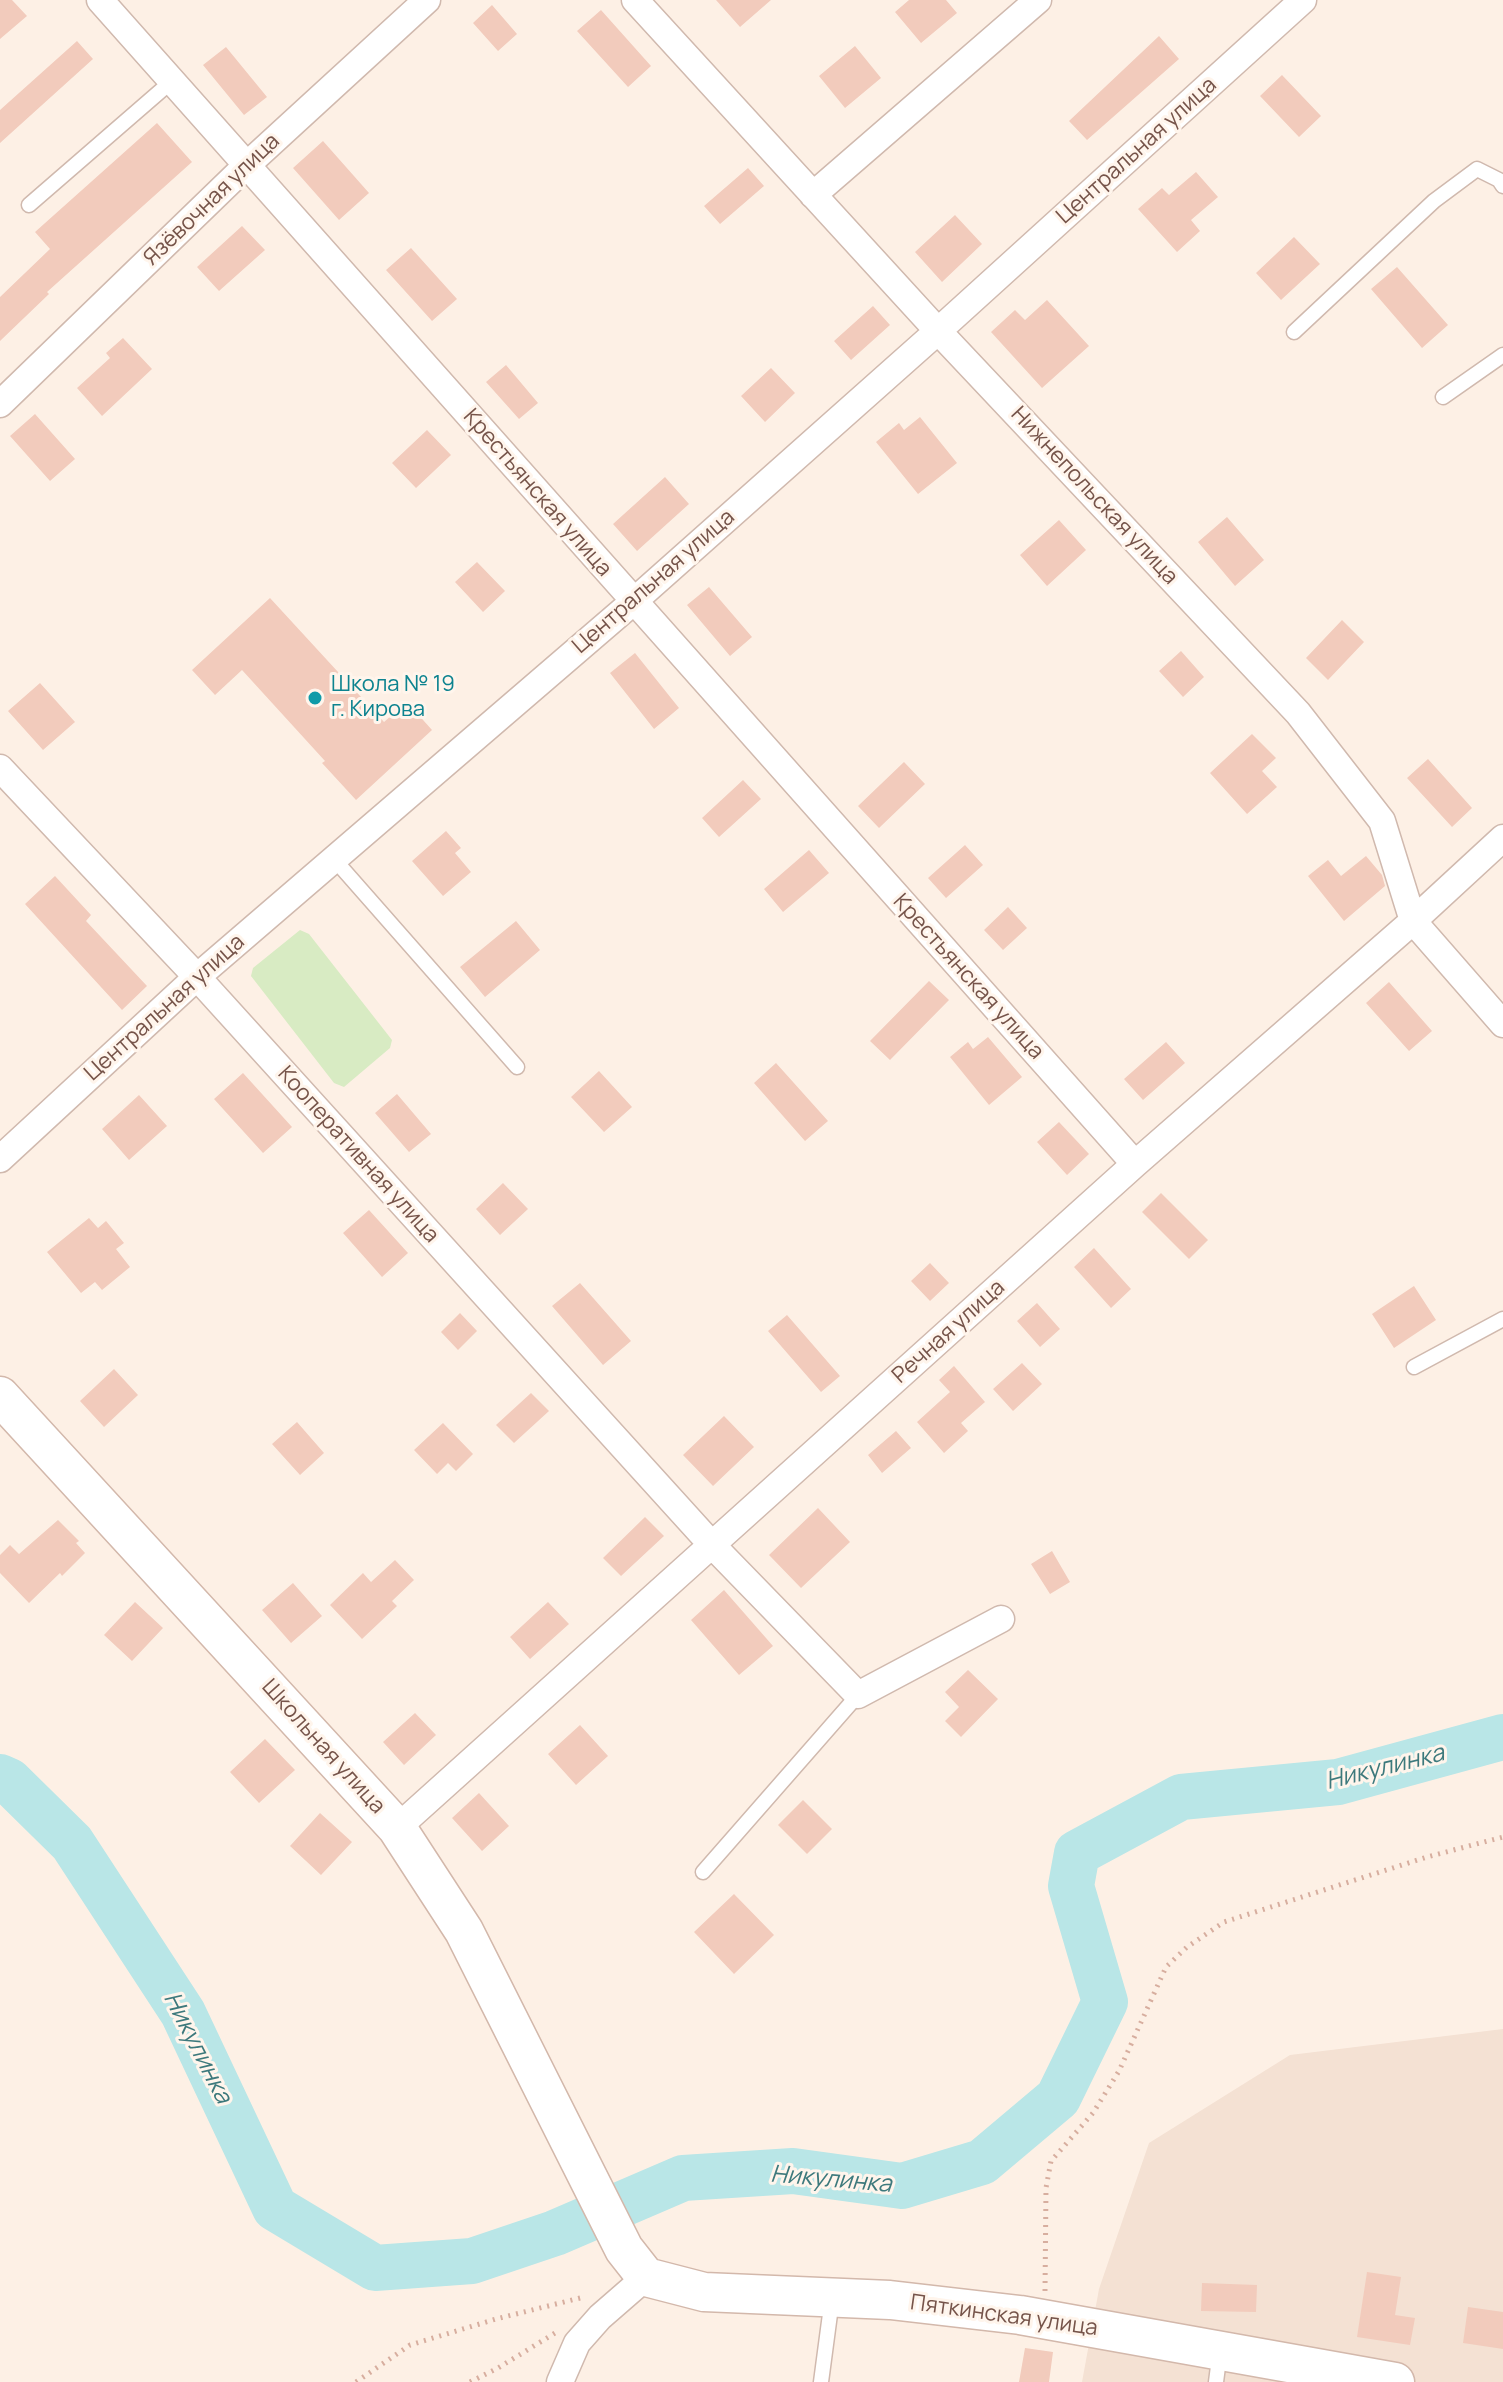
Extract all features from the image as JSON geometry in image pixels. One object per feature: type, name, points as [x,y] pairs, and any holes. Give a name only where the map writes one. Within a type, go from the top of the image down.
[{"type":"street","name":"Крестьянская улица","points":[[100,0],[1135,1164]]},
{"type":"street","name":"Язёвочная улица","points":[[0,404],[247,165],[427,0]]},
{"type":"street","name":"Нижнепольская улица","points":[[635,0],[938,331],[1298,713],[1382,821],[1413,921],[1503,1024]]},
{"type":"street","points":[[813,195],[1038,0]]},
{"type":"street","name":"Центральная улица","points":[[0,1159],[197,977],[633,602],[1303,0]]},
{"type":"street","name":"Кооперативная улица","points":[[0,768],[197,977],[713,1546],[858,1695]]},
{"type":"street","name":"Речная улица","points":[[397,1828],[1135,1164],[1413,921],[1503,838]]},
{"type":"street","name":"Школьная улица","points":[[0,1396],[397,1828],[464,1931],[573,2150],[635,2263]]},
{"type":"street","points":[[858,1695],[1001,1619]]},
{"type":"street","points":[[560,2382],[577,2343],[600,2317],[635,2263]]},
{"type":"street","name":"Пяткинская улица","points":[[635,2263],[704,2292],[890,2300],[1045,2320],[1218,2366],[1395,2382]]},
{"type":"lane","points":[[29,205],[172,81]]},
{"type":"lane","points":[[1294,332],[1434,201],[1477,169],[1499,180],[1503,186]]},
{"type":"lane","points":[[1443,397],[1503,355]]},
{"type":"lane","points":[[334,859],[517,1067]]},
{"type":"lane","points":[[1414,1367],[1503,1319]]},
{"type":"lane","points":[[703,1872],[858,1695]]},
{"type":"lane","points":[[821,2382],[833,2298]]},
{"type":"path","points":[[1045,2320],[1046,2188],[1051,2161],[1093,2113],[1119,2071],[1166,1967],[1187,1947],[1224,1922],[1427,1857],[1503,1837]]},
{"type":"path","points":[[356,2382],[410,2345],[588,2296]]},
{"type":"path","points":[[470,2382],[566,2327],[588,2331]]},
{"type":"shaded area","points":[[1503,2029],[1503,2382],[1082,2382],[1099,2289],[1149,2143],[1290,2055]]},
{"type":"green space","points":[[300,930],[309,934],[392,1040],[390,1048],[344,1087],[334,1083],[251,976],[253,968]]},
{"type":"building","points":[[0,0],[12,0],[27,16],[0,39]]},
{"type":"building","points":[[716,0],[771,0],[740,27]]},
{"type":"building","points":[[909,0],[946,0],[957,13],[921,43],[895,12]]},
{"type":"building","points":[[492,5],[517,34],[498,51],[473,23]]},
{"type":"building","points":[[601,10],[651,66],[628,87],[577,31]]},
{"type":"building","points":[[1159,36],[1179,59],[1087,140],[1069,121]]},
{"type":"building","points":[[77,41],[93,59],[0,143],[0,110]]},
{"type":"building","points":[[855,46],[881,78],[845,108],[819,76]]},
{"type":"building","points":[[226,47],[267,97],[244,115],[203,65]]},
{"type":"building","points":[[1282,75],[1321,116],[1299,137],[1260,96]]},
{"type":"building","points":[[157,123],[192,162],[47,292],[49,294],[0,341],[0,297],[50,249],[35,232]]},
{"type":"building","points":[[323,141],[369,193],[339,220],[293,168]]},
{"type":"building","points":[[748,168],[764,186],[720,224],[704,206]]},
{"type":"building","points":[[1196,172],[1218,197],[1191,220],[1200,231],[1177,252],[1138,209],[1162,188],[1169,195]]},
{"type":"building","points":[[955,215],[982,244],[942,282],[915,252]]},
{"type":"building","points":[[242,226],[265,250],[219,291],[197,267]]},
{"type":"building","points":[[1294,237],[1320,264],[1281,300],[1256,273]]},
{"type":"building","points":[[411,248],[457,299],[432,321],[386,270]]},
{"type":"building","points":[[1397,267],[1448,325],[1422,348],[1371,289]]},
{"type":"building","points":[[1047,300],[1089,346],[1042,388],[991,332],[1015,310],[1025,320]]},
{"type":"building","points":[[873,306],[890,325],[851,360],[834,341]]},
{"type":"building","points":[[123,338],[152,369],[102,416],[77,388],[110,358],[106,353]]},
{"type":"building","points":[[506,365],[538,403],[519,419],[486,382]]},
{"type":"building","points":[[771,368],[795,393],[765,422],[741,396]]},
{"type":"building","points":[[35,414],[75,459],[50,481],[10,436]]},
{"type":"building","points":[[920,417],[957,463],[918,494],[876,442],[899,423],[904,430]]},
{"type":"building","points":[[427,430],[451,455],[416,488],[392,463]]},
{"type":"building","points":[[665,477],[689,504],[637,551],[613,524]]},
{"type":"building","points":[[1227,517],[1264,560],[1235,586],[1198,542]]},
{"type":"building","points":[[1059,520],[1086,550],[1047,586],[1020,555]]},
{"type":"building","points":[[477,562],[505,591],[483,612],[455,582]]},
{"type":"building","points":[[709,587],[752,637],[730,656],[687,605]]},
{"type":"building","name":"Школа № 19 г. Кирова","points":[[270,598],[384,722],[407,702],[432,730],[356,800],[322,763],[325,761],[242,670],[215,695],[192,670]]},
{"type":"building","points":[[1342,620],[1364,642],[1328,680],[1306,658]]},
{"type":"building","points":[[1181,651],[1204,677],[1183,697],[1159,671]]},
{"type":"building","points":[[635,653],[679,708],[654,729],[610,673]]},
{"type":"building","points":[[40,683],[75,722],[43,750],[8,711]]},
{"type":"building","points":[[1252,734],[1276,758],[1262,771],[1277,787],[1247,814],[1210,773]]},
{"type":"building","points":[[1428,759],[1472,808],[1452,827],[1407,778]]},
{"type":"building","points":[[904,762],[925,784],[879,828],[858,806]]},
{"type":"building","points":[[743,780],[761,799],[719,837],[702,818]]},
{"type":"building","points":[[446,831],[461,848],[455,853],[471,872],[443,896],[412,861]]},
{"type":"building","points":[[965,845],[983,865],[946,898],[928,878]]},
{"type":"building","points":[[809,850],[829,873],[783,912],[764,889]]},
{"type":"building","points":[[1366,856],[1382,875],[1385,886],[1344,921],[1308,876],[1328,860],[1341,876]]},
{"type":"building","points":[[55,876],[91,915],[86,921],[147,986],[122,1010],[25,904]]},
{"type":"building","points":[[1008,907],[1027,928],[1003,950],[984,930]]},
{"type":"building","points":[[516,921],[540,950],[485,997],[460,967]]},
{"type":"building","points":[[929,981],[949,1000],[890,1060],[870,1041]]},
{"type":"building","points":[[1389,982],[1432,1031],[1409,1051],[1366,1003]]},
{"type":"building","points":[[988,1037],[1022,1077],[989,1105],[950,1057],[968,1042],[973,1049]]},
{"type":"building","points":[[1166,1042],[1185,1063],[1143,1100],[1124,1079]]},
{"type":"building","points":[[776,1063],[828,1121],[805,1141],[754,1083]]},
{"type":"building","points":[[599,1071],[632,1107],[604,1132],[571,1097]]},
{"type":"building","points":[[243,1073],[292,1127],[263,1153],[214,1099]]},
{"type":"building","points":[[397,1094],[431,1134],[409,1152],[375,1113]]},
{"type":"building","points":[[139,1095],[167,1126],[129,1160],[102,1129]]},
{"type":"building","points":[[1059,1122],[1089,1154],[1067,1175],[1037,1142]]},
{"type":"building","points":[[503,1183],[528,1209],[500,1235],[476,1209]]},
{"type":"building","points":[[1161,1193],[1208,1240],[1189,1259],[1142,1212]]},
{"type":"building","points":[[369,1210],[408,1253],[382,1277],[343,1233]]},
{"type":"building","points":[[89,1218],[98,1228],[106,1221],[124,1243],[116,1249],[130,1267],[102,1290],[95,1282],[81,1293],[47,1252]]},
{"type":"building","points":[[1094,1248],[1131,1289],[1111,1308],[1074,1267]]},
{"type":"building","points":[[930,1263],[949,1283],[930,1301],[911,1281]]},
{"type":"building","points":[[580,1283],[631,1341],[603,1365],[552,1306]]},
{"type":"building","points":[[1414,1286],[1436,1320],[1394,1348],[1372,1314]]},
{"type":"building","points":[[1037,1303],[1060,1329],[1040,1347],[1017,1321]]},
{"type":"building","points":[[460,1313],[477,1331],[458,1350],[441,1332]]},
{"type":"building","points":[[787,1315],[840,1376],[821,1392],[768,1331]]},
{"type":"building","points":[[1022,1363],[1042,1384],[1013,1411],[993,1389]]},
{"type":"building","points":[[954,1366],[985,1402],[961,1423],[968,1431],[944,1453],[917,1422],[950,1392],[939,1380]]},
{"type":"building","points":[[114,1369],[138,1395],[104,1427],[80,1401]]},
{"type":"building","points":[[531,1393],[549,1411],[514,1443],[496,1425]]},
{"type":"building","points":[[724,1416],[754,1447],[713,1486],[683,1455]]},
{"type":"building","points":[[297,1422],[324,1453],[300,1475],[272,1444]]},
{"type":"building","points":[[443,1423],[473,1454],[456,1471],[448,1463],[437,1474],[414,1450]]},
{"type":"building","points":[[896,1431],[911,1448],[882,1473],[868,1455]]},
{"type":"building","points":[[818,1508],[850,1542],[801,1588],[769,1555]]},
{"type":"building","points":[[645,1517],[664,1536],[621,1576],[603,1558]]},
{"type":"building","points":[[58,1520],[79,1541],[76,1543],[85,1553],[29,1603],[0,1573],[0,1555],[10,1545],[19,1554]]},
{"type":"building","points":[[1052,1551],[1070,1582],[1050,1594],[1031,1564]]},
{"type":"building","points":[[395,1560],[414,1580],[392,1601],[397,1606],[362,1639],[330,1605],[363,1573],[371,1582]]},
{"type":"building","points":[[293,1583],[322,1616],[291,1643],[262,1610]]},
{"type":"building","points":[[724,1590],[773,1646],[739,1675],[691,1620]]},
{"type":"building","points":[[135,1602],[163,1628],[132,1661],[104,1635]]},
{"type":"building","points":[[548,1602],[569,1624],[530,1659],[510,1637]]},
{"type":"building","points":[[968,1670],[998,1699],[961,1737],[945,1721],[959,1707],[945,1692]]},
{"type":"building","points":[[415,1713],[436,1735],[404,1765],[383,1742]]},
{"type":"building","points":[[580,1725],[608,1756],[576,1785],[548,1754]]},
{"type":"building","points":[[265,1739],[295,1770],[259,1803],[230,1772]]},
{"type":"building","points":[[479,1793],[509,1826],[482,1851],[452,1818]]},
{"type":"building","points":[[803,1800],[832,1829],[807,1854],[778,1825]]},
{"type":"building","points":[[320,1813],[352,1842],[321,1875],[290,1846]]},
{"type":"building","points":[[734,1894],[774,1935],[734,1974],[694,1932]]},
{"type":"building","points":[[1367,2272],[1401,2277],[1395,2315],[1415,2318],[1410,2345],[1357,2337]]},
{"type":"building","points":[[1202,2283],[1257,2285],[1256,2312],[1201,2311]]},
{"type":"building","points":[[1468,2307],[1503,2312],[1503,2349],[1463,2343]]},
{"type":"building","points":[[1025,2348],[1053,2352],[1049,2382],[1019,2382]]},
{"type":"waterway","name":"Никулинка","points":[[0,1777],[9,1781],[72,1843],[183,2013],[275,2208],[375,2268],[472,2261],[555,2233],[683,2178],[793,2171],[902,2186],[982,2162],[1058,2098],[1105,2002],[1071,1886],[1077,1853],[1181,1797],[1338,1782],[1503,1737]]},
{"type":"place","name":"Школа № 19 г. Кирова","points":[[315,698]]}]
